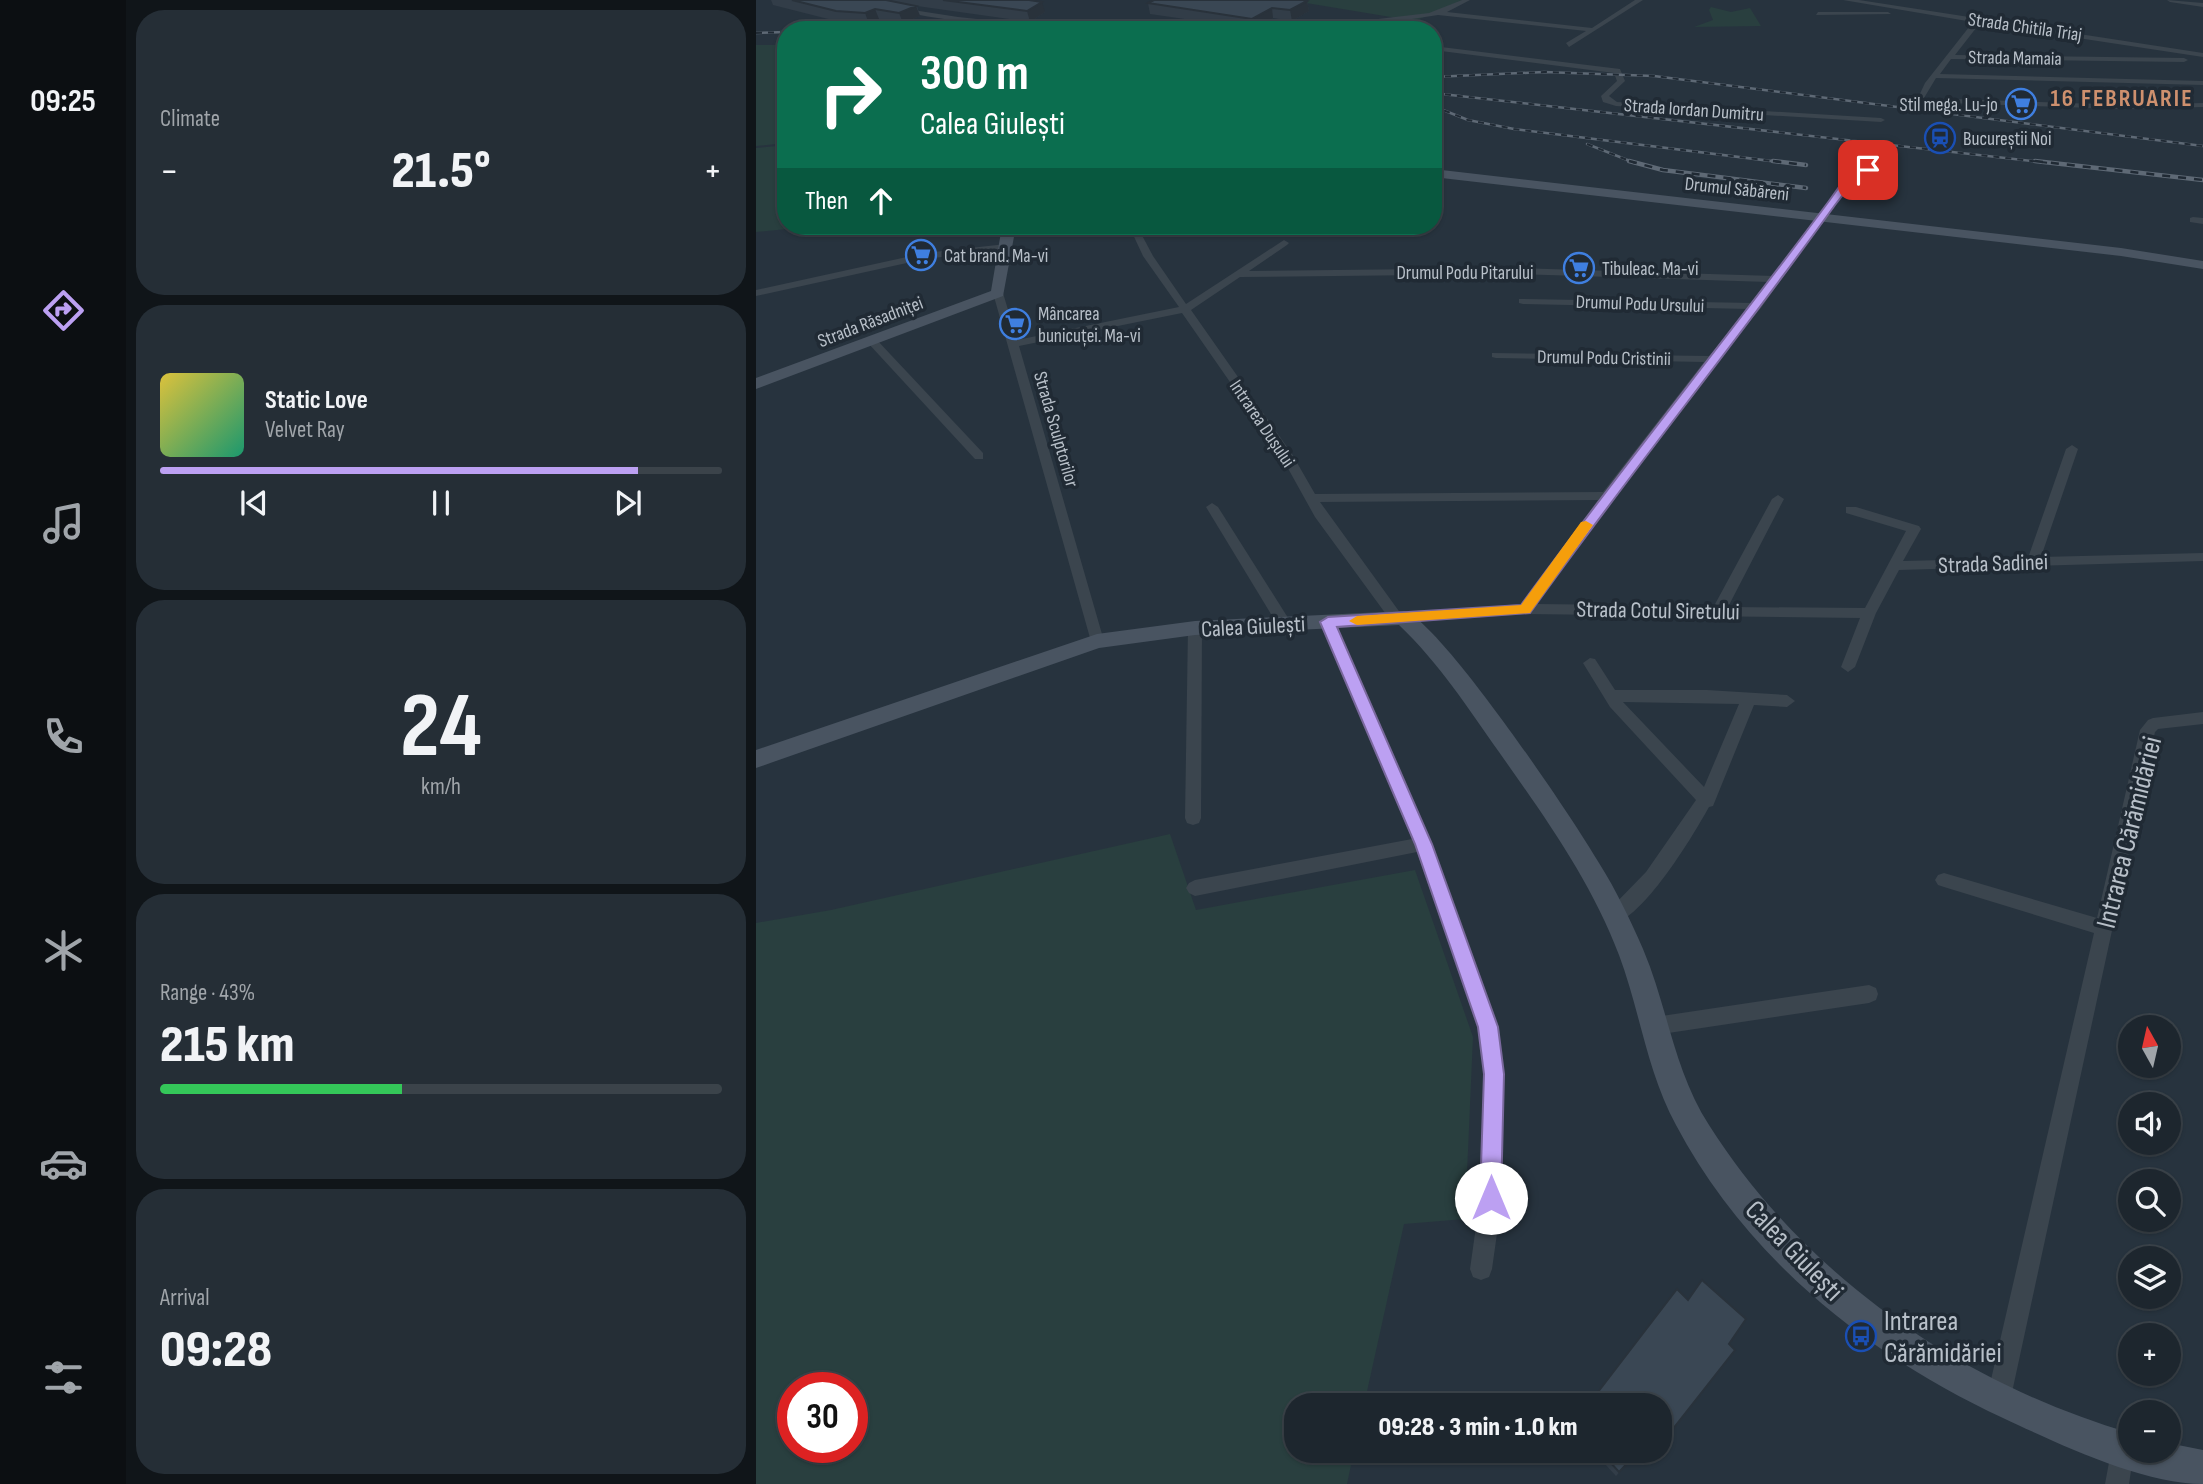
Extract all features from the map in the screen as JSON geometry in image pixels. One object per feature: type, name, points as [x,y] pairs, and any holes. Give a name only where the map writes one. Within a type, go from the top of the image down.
[{"type":"main road","name":"Drumul Săbăreni","points":[[1442,174],[2122,252],[2203,265]]},
{"type":"main road","name":"Strada Sculptorilor","points":[[998,293],[1008,235]]},
{"type":"main road","name":"Strada Răsadniței","points":[[756,384],[998,293]]},
{"type":"main road","name":"Calea Giulești","points":[[756,759],[1097,641],[1195,628],[1400,618],[1449,664],[1546,801],[1616,915],[1684,1112],[1782,1244],[1822,1285],[1869,1322],[1999,1397],[2118,1448]]},
{"type":"main road","name":"Calea Giulești","points":[[2180,1463],[2203,1468]]},
{"type":"street","points":[[1569,45],[1640,0]]},
{"type":"street","name":"Strada Chitila Triaj","points":[[1846,0],[2203,58]]},
{"type":"street","points":[[2170,0],[2203,5]]},
{"type":"street","points":[[1439,13],[1462,1]]},
{"type":"street","points":[[886,8],[981,21]]},
{"type":"street","points":[[1391,21],[1439,13],[1594,30]]},
{"type":"street","points":[[1818,14],[1928,13]]},
{"type":"street","points":[[1978,20],[1952,57],[1922,91],[1919,100],[2125,107],[2203,105]]},
{"type":"street","name":"Strada Iordan Dumitru","points":[[1442,49],[1617,71],[1621,81],[1605,96],[1606,100],[1616,104],[1881,120]]},
{"type":"street","name":"Strada Mamaia","points":[[1952,57],[2203,58]]},
{"type":"street","points":[[1935,76],[2203,83]]},
{"type":"street","points":[[1525,609],[1607,496],[1712,359],[1757,306],[1821,217],[1843,189],[1868,170],[1876,157]]},
{"type":"street","name":"Intrarea Dușului","points":[[1138,235],[1148,256],[1286,454],[1311,498],[1400,618]]},
{"type":"street","points":[[1013,344],[1185,309],[1284,243]]},
{"type":"street","points":[[756,293],[925,256],[1006,247]]},
{"type":"street","name":"Drumul Podu Pitarului","points":[[1237,274],[1512,271],[1777,279]]},
{"type":"street","name":"Strada Sculptorilor","points":[[998,293],[1097,641]]},
{"type":"street","name":"Drumul Podu Ursului","points":[[1523,301],[1757,306]]},
{"type":"street","points":[[872,341],[979,456]]},
{"type":"street","name":"Drumul Podu Cristinii","points":[[1496,355],[1712,359]]},
{"type":"street","points":[[2033,562],[2073,449]]},
{"type":"street","points":[[1311,498],[1607,496]]},
{"type":"street","points":[[1719,610],[1778,499]]},
{"type":"street","points":[[1212,507],[1284,625]]},
{"type":"street","points":[[1848,667],[1869,613],[1914,529],[1851,510]]},
{"type":"street","name":"Strada Sadinei","points":[[1896,565],[2203,557]]},
{"type":"street","name":"Strada Cotul Siretului","points":[[1400,618],[1525,609],[1869,613]]},
{"type":"street","points":[[1328,622],[1423,844],[1488,1027],[1494,1074],[1491,1198],[1481,1269]]},
{"type":"street","points":[[1193,818],[1195,628]]},
{"type":"street","points":[[1590,663],[1611,696],[1651,745],[1707,801]]},
{"type":"street","points":[[1611,696],[1707,696],[1787,701]]},
{"type":"street","points":[[1616,915],[1646,885],[1707,801],[1728,757],[1748,700]]},
{"type":"street","name":"Intrarea Cărămidăriei","points":[[1999,1397],[2148,730],[2153,724],[2203,718]]},
{"type":"street","points":[[1195,888],[1423,844]]},
{"type":"street","points":[[1944,880],[2105,929]]},
{"type":"street","points":[[1655,1026],[1869,994]]},
{"type":"street","points":[[2118,1484],[2120,1463]]},
{"type":"green space","points":[[1288,0],[1462,0],[1415,21]]},
{"type":"green space","points":[[1711,7],[1731,12],[1750,8],[1761,26],[1694,27],[1713,20],[1709,10]]},
{"type":"green space","points":[[756,45],[777,45],[777,144],[756,146]]},
{"type":"green space","points":[[777,146],[777,230],[756,232],[756,148]]},
{"type":"green space","points":[[1170,834],[1196,910],[1415,870],[1473,1037],[1465,1219],[1404,1224],[1367,1393],[1284,1393],[1284,1463],[1351,1463],[1347,1484],[756,1484],[756,923],[831,910]]},
{"type":"building","points":[[792,0],[886,0],[916,6],[899,13],[875,9],[865,13],[836,11]]},
{"type":"building","points":[[943,0],[1029,0],[1042,2],[1027,11]]},
{"type":"building","points":[[1154,0],[1307,1],[1290,10],[1272,8],[1252,19],[1148,3]]},
{"type":"building","points":[[1702,1280],[1746,1319],[1729,1344],[1735,1350],[1672,1430],[1672,1393],[1598,1393],[1677,1289],[1688,1300]]},
{"type":"building","points":[[1611,1463],[1628,1463],[1619,1472]]},
{"type":"railway","points":[[756,33],[777,32]]},
{"type":"railway","points":[[1442,77],[1544,72],[1654,76],[2203,146]]},
{"type":"railway","points":[[1442,94],[2050,163]]},
{"type":"railway","points":[[1442,110],[1468,120],[1514,129],[1787,163]]},
{"type":"railway","points":[[1587,144],[1632,162]]},
{"type":"railway","points":[[1773,161],[1806,165]]},
{"type":"railway","points":[[2035,161],[2203,180]]},
{"type":"railway","points":[[1632,162],[1663,170],[1806,188]]},
{"type":"slow traffic","points":[[1357,621],[1525,609],[1586,525]]},
{"type":"place","name":"Stil mega. Lu-jo","points":[[2021,104]]},
{"type":"place","name":"Bucureștii Noi","points":[[1940,138]]},
{"type":"place","name":"Cat brand. Ma-vi","points":[[921,255]]},
{"type":"place","name":"Tibuleac. Ma-vi","points":[[1579,268]]},
{"type":"place","name":"Mâncarea bunicuței. Ma-vi","points":[[1015,324]]},
{"type":"place","name":"Intrarea Cărămidăriei","points":[[1861,1336]]},
{"type":"district","name":"16 FEBRUARIE","points":[[2122,98]]},
{"type":"route","points":[[1491,1198],[1494,1074],[1488,1027],[1423,844],[1328,622],[1525,609],[1607,496],[1712,359],[1757,306],[1832,203],[1843,189],[1868,170]]}]
